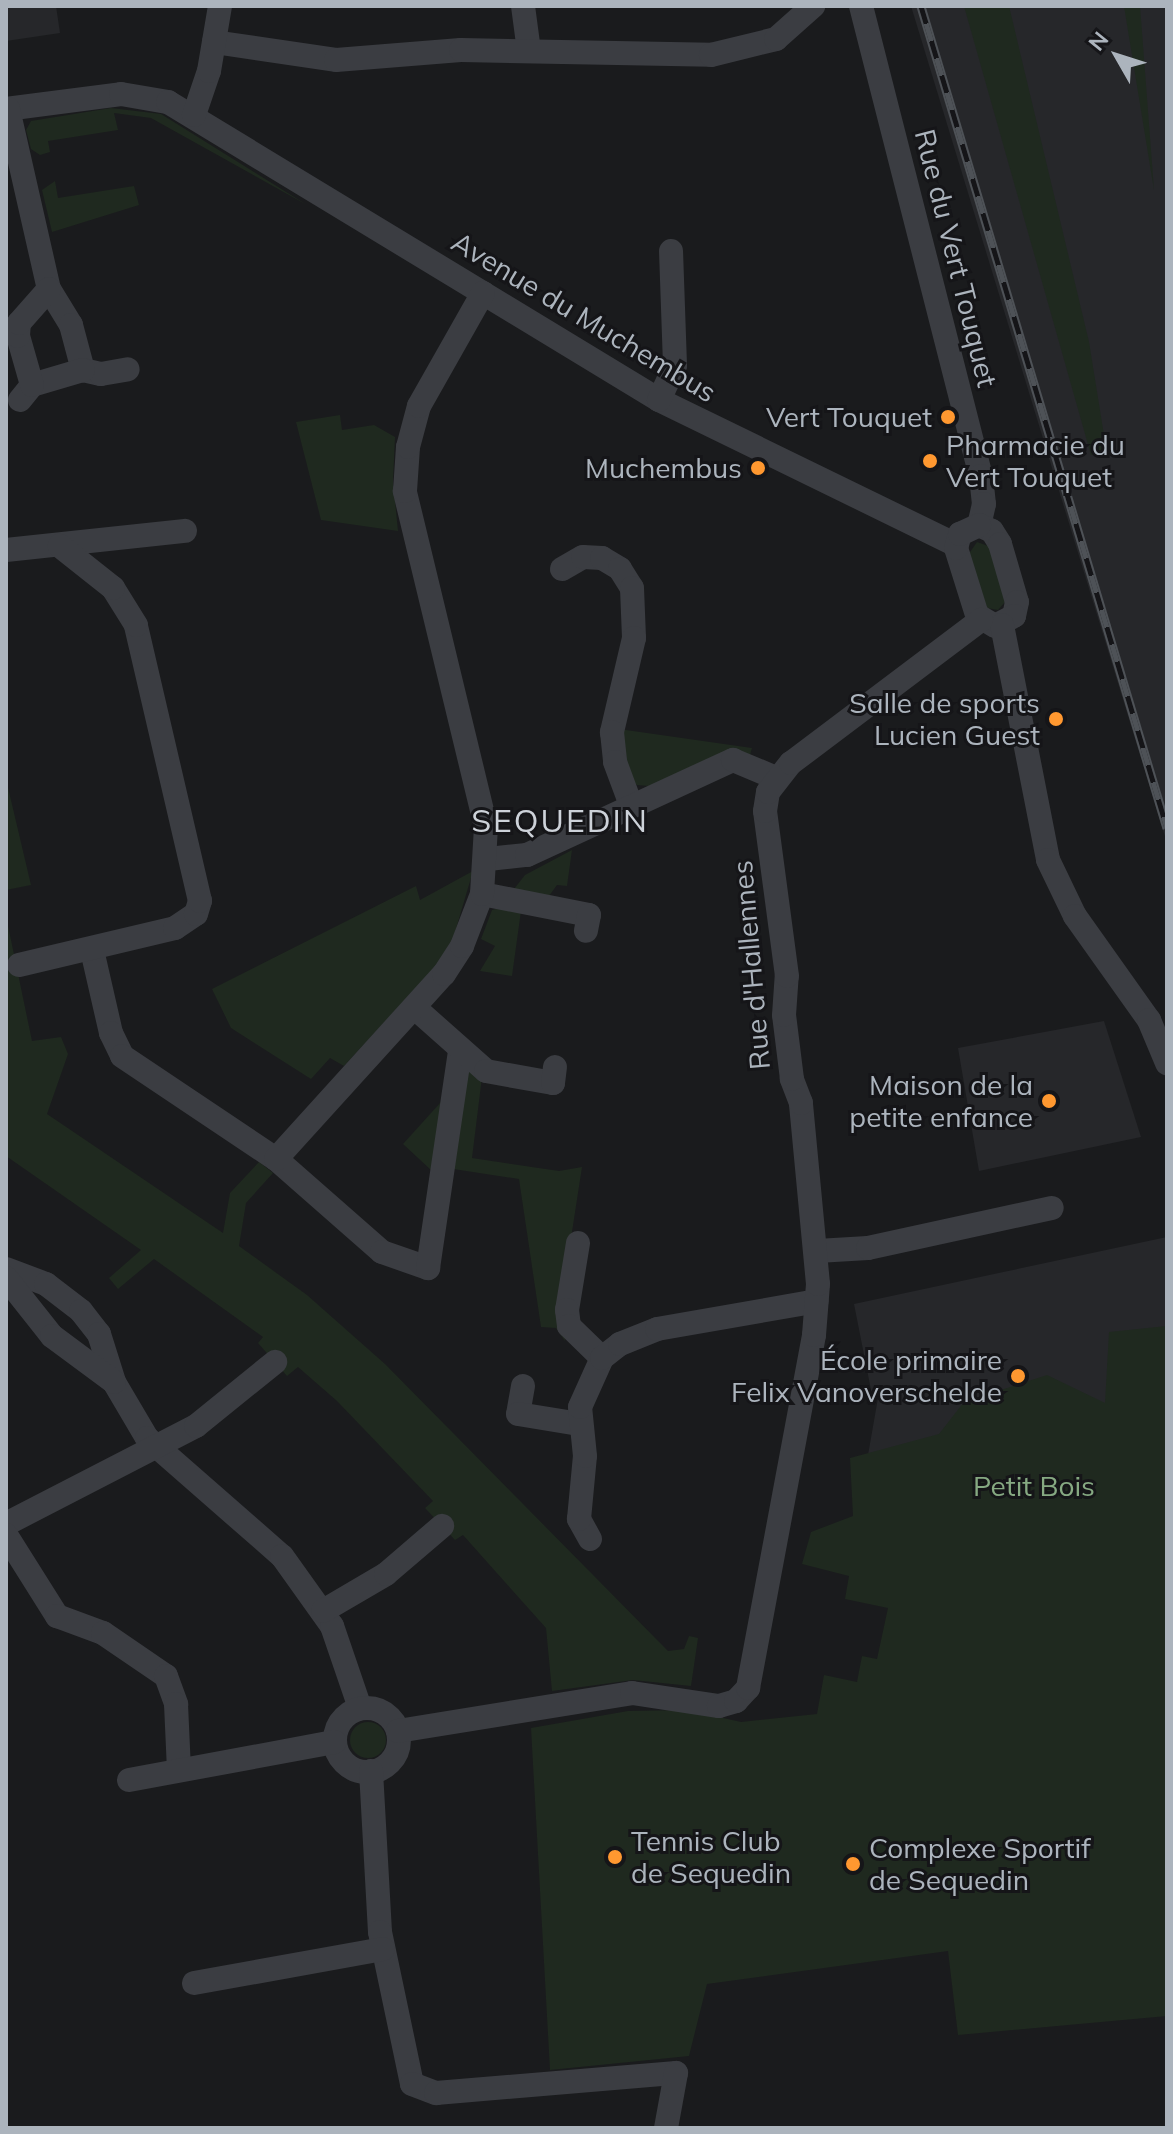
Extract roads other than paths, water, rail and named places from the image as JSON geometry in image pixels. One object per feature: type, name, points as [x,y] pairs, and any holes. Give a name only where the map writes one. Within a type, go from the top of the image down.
[{"type":"street","points":[[194,115],[214,42],[220,6]]},
{"type":"street","points":[[523,6],[529,51]]},
{"type":"street","points":[[214,42],[336,60],[529,51],[711,55],[776,39],[813,6]]},
{"type":"street","name":"Rue du Vert Touquet","points":[[861,6],[981,476],[984,504],[979,525]]},
{"type":"street","name":"Avenue du Muchembus","points":[[7,109],[121,94],[157,99],[194,115],[659,400],[956,545]]},
{"type":"street","points":[[7,109],[17,204],[49,289],[71,325],[83,370]]},
{"type":"street","points":[[659,400],[675,365],[671,251]]},
{"type":"street","points":[[49,289],[17,330],[26,392],[83,370],[101,374],[128,369]]},
{"type":"street","points":[[276,1159],[415,1008],[455,959],[482,894],[488,859],[481,803],[405,491],[408,447],[419,406],[483,293]]},
{"type":"street","points":[[488,859],[527,855],[733,760],[776,778],[992,623],[1014,616],[1017,602],[1000,544],[992,531],[979,525],[965,529],[956,545],[992,623],[1048,860],[1075,916],[1149,1020],[1167,1063]]},
{"type":"street","points":[[6,550],[185,531]]},
{"type":"street","points":[[19,965],[175,928],[196,914],[200,901],[136,625],[113,588],[60,546]]},
{"type":"street","points":[[562,569],[583,557],[602,558],[620,569],[632,588],[634,638],[612,732],[615,762],[631,805]]},
{"type":"street","name":"Rue d'Hallennes","points":[[398,1731],[632,1693],[719,1706],[736,1701],[748,1688],[817,1301],[817,1251],[801,1103],[792,1079],[784,1015],[787,976],[765,811],[776,778]]},
{"type":"street","points":[[482,894],[589,915],[586,931]]},
{"type":"street","points":[[92,950],[111,1033],[130,1063],[276,1159],[382,1252],[428,1268],[460,1052]]},
{"type":"street","points":[[415,1008],[460,1052],[497,1075],[553,1083],[555,1067]]},
{"type":"street","points":[[817,1251],[868,1248],[1052,1208]]},
{"type":"street","points":[[578,1243],[567,1310],[569,1326],[602,1358]]},
{"type":"street","points":[[6,1269],[46,1284],[81,1311],[103,1344],[114,1382],[155,1447],[260,1532],[323,1611],[344,1652],[360,1708]]},
{"type":"street","points":[[6,1278],[52,1336],[114,1382]]},
{"type":"street","points":[[590,1539],[579,1519],[585,1456],[580,1424],[585,1386],[602,1358],[620,1344],[657,1329],[817,1301]]},
{"type":"street","points":[[6,1524],[218,1411],[275,1362]]},
{"type":"street","points":[[523,1386],[518,1414],[580,1424]]},
{"type":"street","points":[[323,1611],[386,1574],[442,1526]]},
{"type":"street","points":[[6,1535],[41,1599],[57,1616],[103,1633],[166,1676],[176,1704],[179,1770]]},
{"type":"street","points":[[360,1708],[384,1712],[398,1731],[393,1758],[371,1771],[347,1765],[335,1742],[343,1718],[360,1708]]},
{"type":"street","points":[[129,1780],[335,1742]]},
{"type":"street","points":[[371,1771],[383,1949],[407,2076],[419,2089],[436,2093],[676,2073],[666,2128]]},
{"type":"street","points":[[194,1983],[383,1949]]},
{"type":"railway","points":[[921,6],[1167,828]]},
{"type":"place","name":"Vert Touquet","points":[[948,417]]},
{"type":"place","name":"Pharmacie du Vert Touquet","points":[[930,461]]},
{"type":"place","name":"Muchembus","points":[[758,468]]},
{"type":"place","name":"Salle de sports Lucien Guest","points":[[1056,719]]},
{"type":"place","name":"Maison de la petite enfance","points":[[1049,1101]]},
{"type":"place","name":"École primaire Felix Vanoverschelde","points":[[1018,1376]]},
{"type":"place","name":"Tennis Club de Sequedin","points":[[615,1857]]},
{"type":"place","name":"Complexe Sportif de Sequedin","points":[[853,1864]]},
{"type":"district","name":"SEQUEDIN","points":[[560,820]]},
{"type":"park label","name":"Petit Bois","points":[[1034,1486]]}]
